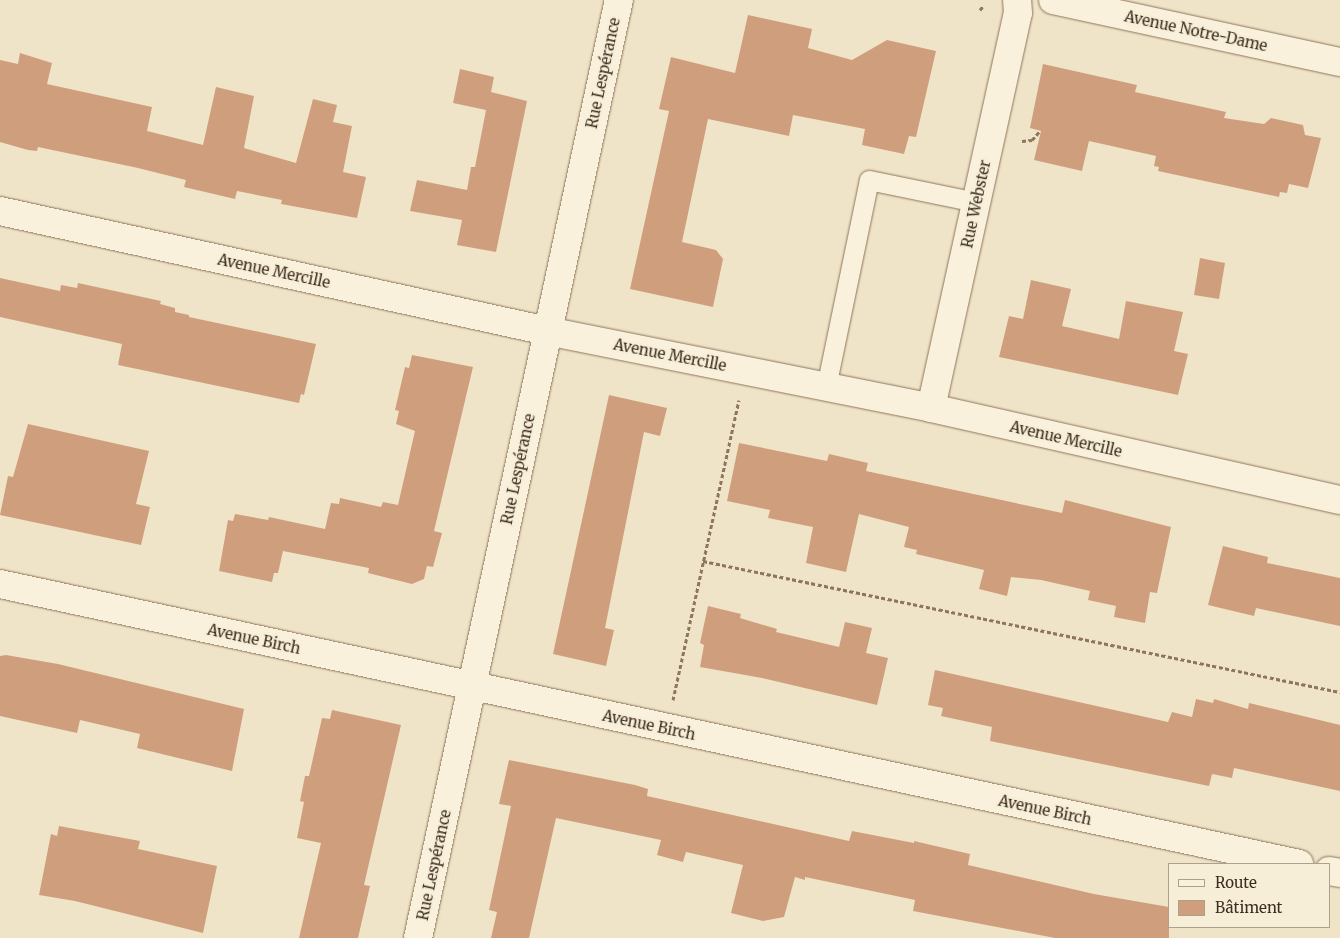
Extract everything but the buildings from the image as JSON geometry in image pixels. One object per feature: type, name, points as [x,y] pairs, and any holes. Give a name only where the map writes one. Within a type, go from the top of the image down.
[{"type":"street","name":"Rue Lespérance","points":[[418,938],[619,0]]},
{"type":"street","name":"Rue Webster","points":[[931,408],[1018,13],[1017,0]]},
{"type":"street","name":"Avenue Notre-Dame","points":[[1053,0],[1340,62]]},
{"type":"street","name":"Avenue Mercille","points":[[0,211],[547,331],[931,408],[1340,500]]},
{"type":"street","name":"Avenue Birch","points":[[0,584],[1294,863]]},
{"type":"lane","points":[[826,387],[869,180],[976,202]]},
{"type":"path","points":[[980,10],[983,6]]},
{"type":"path","points":[[1022,142],[1032,140],[1039,132]]},
{"type":"path","points":[[672,704],[740,392]]},
{"type":"path","points":[[703,561],[1340,692]]}]
